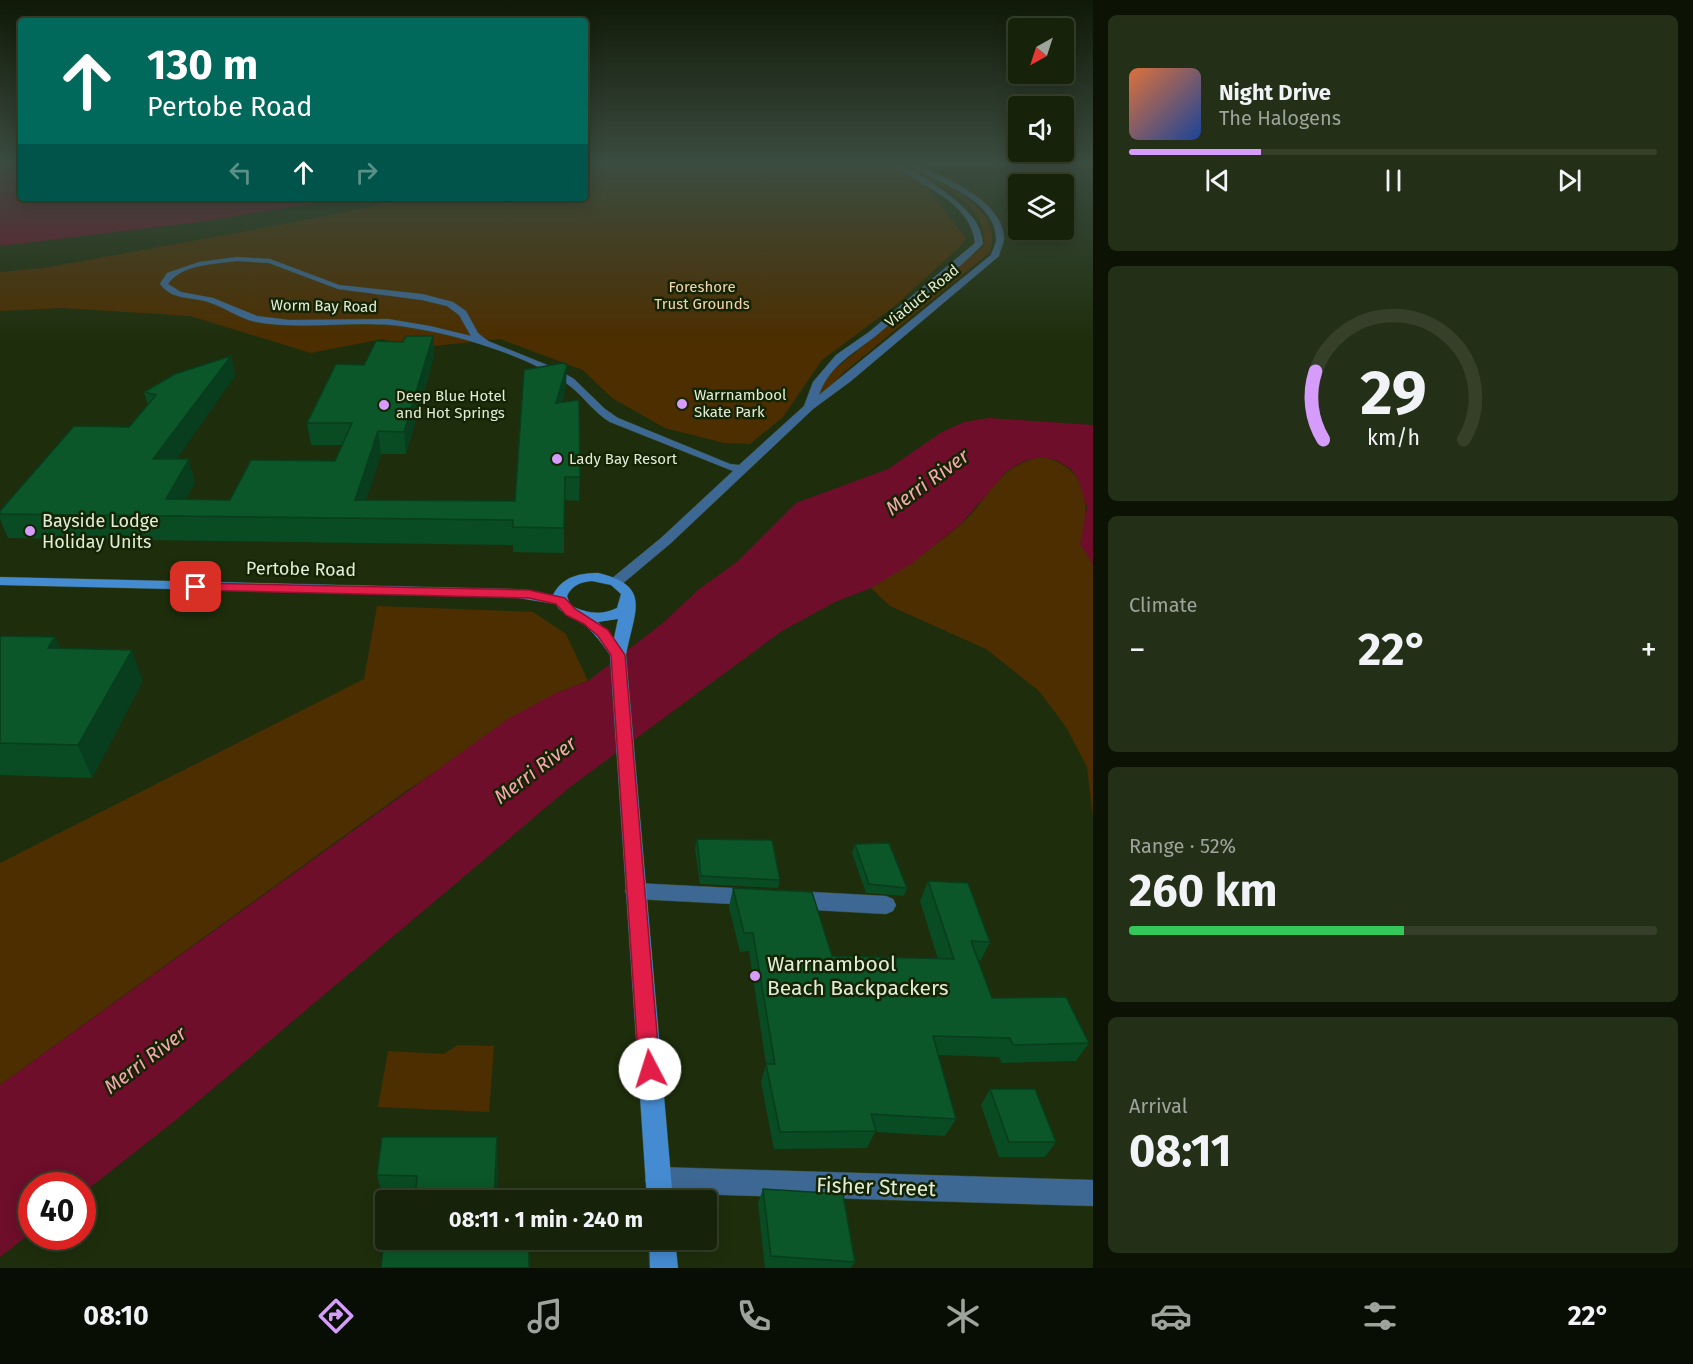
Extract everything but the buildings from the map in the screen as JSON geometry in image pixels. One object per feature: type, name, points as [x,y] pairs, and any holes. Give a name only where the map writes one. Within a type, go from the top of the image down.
[{"type":"street","name":"Viaduct Road","points":[[809,408],[818,382],[839,357],[872,334],[979,244],[978,227],[973,221]]},
{"type":"street","name":"Viaduct Road","points":[[616,582],[809,408],[846,382],[859,368],[987,265],[1002,244],[1002,233],[997,221]]},
{"type":"street","name":"Worm Bay Road","points":[[488,345],[474,334],[458,309],[440,301],[338,287],[319,282],[286,265],[270,261],[237,259],[199,264],[170,275],[164,284],[172,292],[210,300],[254,318],[288,322],[387,321],[429,327],[488,345],[558,374],[576,386],[601,413],[728,467],[744,468]]},
{"type":"street","points":[[429,327],[451,328],[466,320]]},
{"type":"street","points":[[618,655],[603,633],[564,607],[560,596],[566,586],[589,577],[616,582],[628,593],[629,600],[618,655],[659,1190]]},
{"type":"street","name":"Pertobe Road","points":[[0,581],[529,594],[561,601]]},
{"type":"street","name":"Pertobe Road","points":[[529,594],[566,586]]},
{"type":"street","points":[[578,615],[589,618],[611,616],[620,612],[629,600]]},
{"type":"street","points":[[635,891],[885,905]]},
{"type":"street","name":"Fisher Street","points":[[717,1190],[1093,1193]]},
{"type":"street","points":[[663,1250],[664,1268]]},
{"type":"green space","name":"Foreshore Trust Grounds","points":[[300,221],[953,221],[966,238],[963,244],[896,305],[822,360],[783,417],[750,444],[724,443],[665,428],[612,398],[583,370],[500,339],[415,348],[382,339],[311,353],[190,316],[62,308],[0,311],[0,272],[44,268]]},
{"type":"green space","points":[[980,221],[988,221],[992,236],[989,253],[843,373],[821,397],[814,393],[834,370],[984,246],[983,228]]},
{"type":"green space","points":[[1042,457],[1058,462],[1069,469],[1078,479],[1085,502],[1080,544],[1093,564],[1093,818],[1087,767],[1066,727],[1039,691],[986,649],[890,606],[871,588],[938,543],[959,526],[1003,476],[1013,468],[1026,461]]},
{"type":"green space","points":[[377,606],[533,612],[566,634],[588,681],[556,693],[406,791],[0,1085],[0,863],[364,679]]},
{"type":"green space","points":[[458,1045],[494,1046],[489,1112],[378,1107],[388,1051],[444,1054]]},
{"type":"water","points":[[0,221],[204,221],[199,222],[0,246]]},
{"type":"water","name":"Merri River","points":[[989,418],[1093,425],[1093,564],[1080,544],[1087,507],[1078,479],[1071,469],[1058,461],[1042,457],[1024,461],[1007,471],[961,524],[911,564],[871,588],[835,602],[782,631],[570,787],[177,1119],[96,1183],[96,1172],[18,1172],[18,1243],[0,1257],[0,1085],[508,719],[556,693],[588,681],[664,622],[698,590],[738,561],[796,503],[888,469],[942,432],[964,422]]},
{"type":"place","name":"Warrnambool Skate Park","points":[[682,404]]},
{"type":"place","name":"Deep Blue Hotel and Hot Springs","points":[[384,405]]},
{"type":"place","name":"Lady Bay Resort","points":[[557,459]]},
{"type":"place","name":"Bayside Lodge Holiday Units","points":[[30,531]]},
{"type":"place","name":"Warrnambool Beach Backpackers","points":[[755,976]]},
{"type":"route","points":[[196,587],[529,594],[561,601],[570,612],[589,621],[603,633],[618,655],[650,1069]]}]
